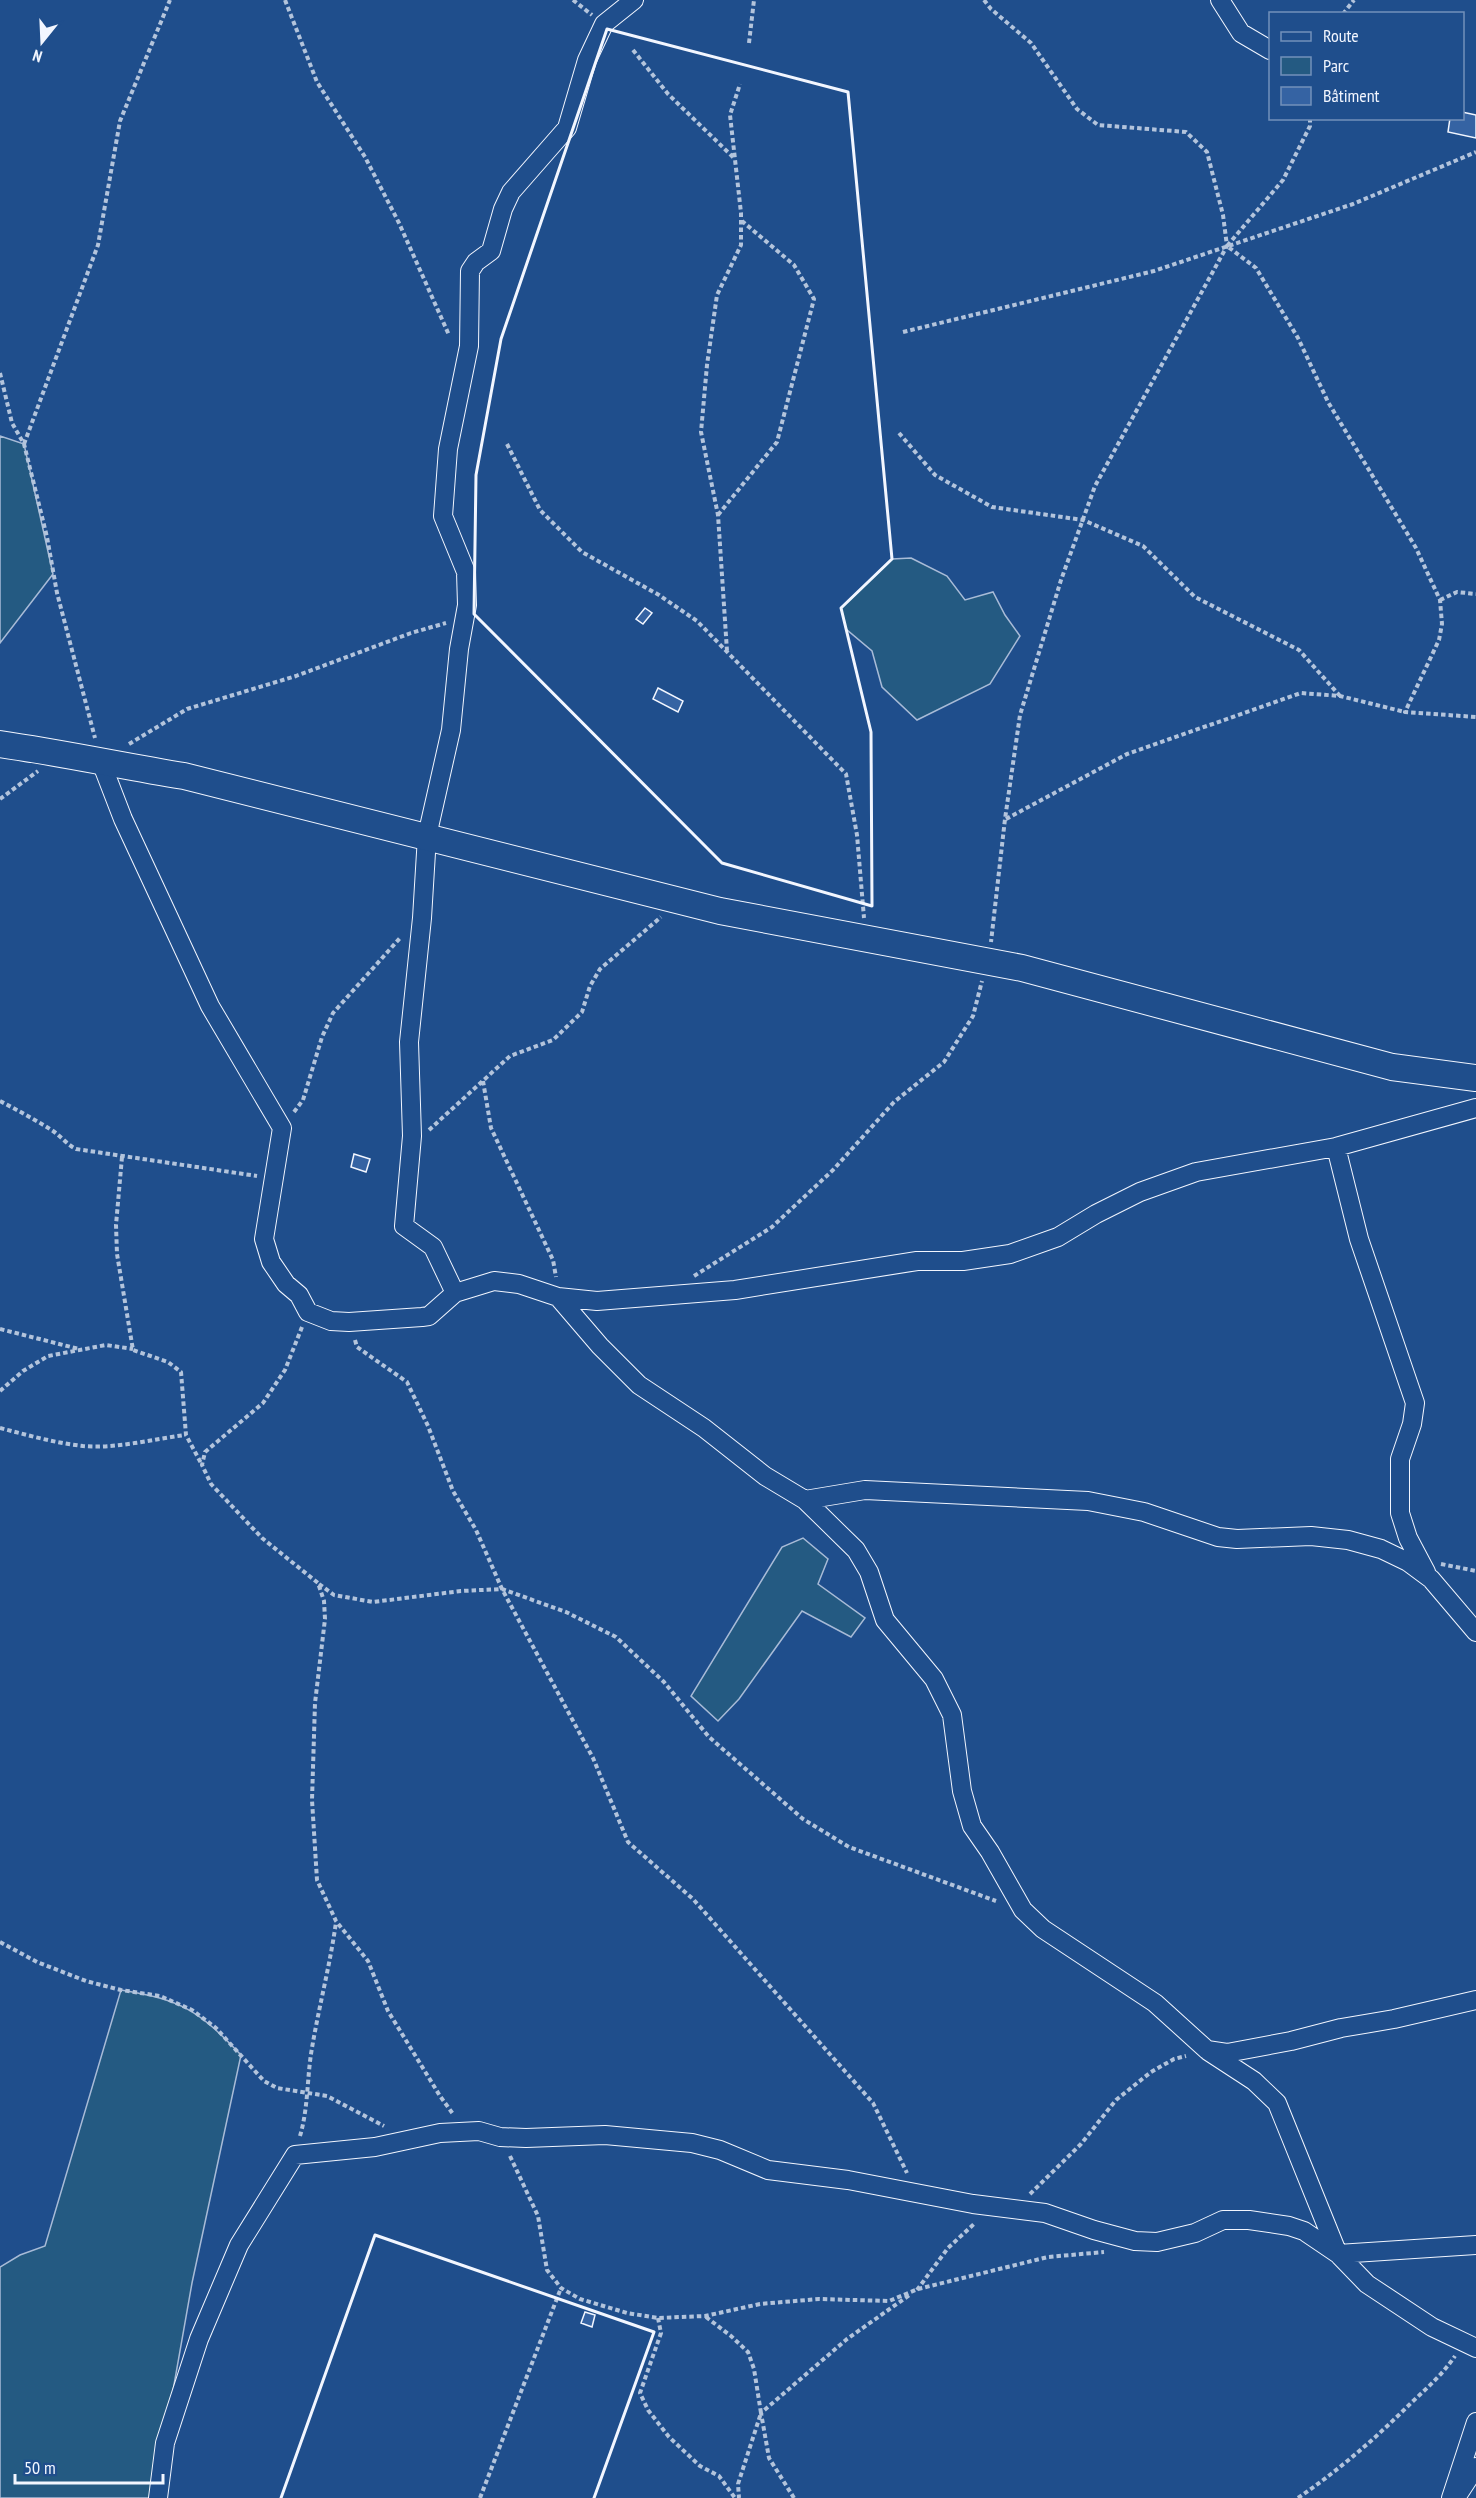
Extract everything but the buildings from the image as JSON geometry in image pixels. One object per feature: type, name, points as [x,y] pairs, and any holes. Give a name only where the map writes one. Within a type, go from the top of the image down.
[{"type":"street","points":[[455,1293],[434,1246],[404,1226],[412,1147],[409,1042],[427,836],[452,730],[468,593],[466,572],[443,516],[448,449],[469,346],[470,271],[476,262],[491,252],[503,209],[511,192],[567,128],[587,60],[604,24],[634,0]]},
{"type":"street","points":[[1220,0],[1241,33],[1269,49]]},
{"type":"street","points":[[0,744],[184,776],[720,911],[987,960],[1059,977],[1392,1067],[1476,1078]]},
{"type":"street","points":[[101,762],[123,819],[210,1006],[282,1128],[264,1239],[271,1262],[286,1284],[299,1295],[308,1312],[331,1321],[349,1322],[429,1316],[455,1293],[494,1281],[519,1284],[558,1297],[597,1301],[735,1290],[917,1261],[963,1261],[1010,1254],[1058,1237],[1096,1214],[1140,1192],[1196,1172],[1336,1147],[1476,1108]]},
{"type":"street","points":[[1336,1147],[1359,1239],[1415,1403],[1412,1424],[1400,1459],[1400,1513],[1408,1538],[1431,1580],[1476,1632]]},
{"type":"street","points":[[558,1297],[600,1346],[639,1385],[704,1428],[765,1476],[805,1500],[856,1550],[869,1572],[885,1620],[934,1679],[952,1715],[962,1791],[972,1826],[990,1852],[1023,1910],[1043,1929],[1155,2003],[1207,2050],[1254,2081],[1277,2103],[1338,2254]]},
{"type":"street","points":[[805,1500],[865,1490],[1088,1501],[1144,1512],[1218,1538],[1311,1536],[1348,1540],[1381,1549],[1408,1562],[1431,1580]]},
{"type":"street","points":[[1207,2050],[1227,2053],[1476,2000]]},
{"type":"street","points":[[158,2498],[165,2443],[199,2339],[238,2245],[295,2156],[375,2146],[440,2133],[479,2131],[500,2137],[605,2135],[692,2143],[720,2150],[768,2170],[848,2180],[972,2204],[1045,2213],[1135,2241],[1157,2242],[1195,2233],[1223,2220],[1249,2220],[1289,2226],[1304,2231],[1338,2254],[1367,2284],[1432,2327],[1470,2346]]},
{"type":"street","points":[[1338,2254],[1476,2246]]},
{"type":"street","points":[[1453,2498],[1476,2422]]},
{"type":"street","points":[[1453,2498],[1476,2467]]},
{"type":"path","points":[[24,444],[98,245],[120,121],[170,0]]},
{"type":"path","points":[[285,0],[317,82],[365,157],[399,223],[464,368]]},
{"type":"path","points":[[749,43],[754,0]]},
{"type":"path","points":[[984,0],[991,9],[1031,43],[1077,109],[1098,124],[1186,132],[1207,152],[1223,215],[1227,246],[1256,268],[1298,338],[1328,402],[1416,549],[1440,600],[1442,624],[1439,640],[1405,712]]},
{"type":"path","points":[[1345,12],[1354,0]]},
{"type":"path","points":[[633,50],[668,94],[735,158]]},
{"type":"path","points":[[727,653],[718,515],[701,432],[707,365],[717,295],[741,245],[741,220],[730,115],[740,84]]},
{"type":"path","points":[[674,1295],[698,1272],[772,1227],[833,1170],[894,1102],[944,1062],[973,1016],[993,933],[1005,819],[1020,715],[1061,580],[1095,486],[1227,246],[1283,180],[1310,126],[1311,120]]},
{"type":"path","points":[[903,332],[1154,271],[1353,204],[1476,152]]},
{"type":"path","points":[[718,515],[777,442],[814,299],[794,265],[741,220]]},
{"type":"path","points":[[0,374],[12,423],[24,444],[57,593],[101,762],[188,709],[296,676],[411,633],[465,618]]},
{"type":"path","points":[[899,433],[935,475],[992,507],[1083,520],[1143,546],[1195,597],[1299,650],[1340,696]]},
{"type":"path","points":[[507,444],[540,510],[582,552],[659,595],[697,621],[846,774],[857,835],[866,938]]},
{"type":"path","points":[[1440,600],[1457,592],[1476,594]]},
{"type":"path","points":[[1005,819],[1127,754],[1301,693],[1340,696],[1405,712],[1476,717]]},
{"type":"path","points":[[0,799],[16,789]]},
{"type":"path","points":[[412,1147],[510,1056],[553,1040],[582,1012],[590,987],[600,969],[680,901]]},
{"type":"path","points":[[282,1128],[303,1100],[322,1037],[333,1013],[422,912]]},
{"type":"path","points":[[483,1080],[491,1128],[553,1260],[558,1297]]},
{"type":"path","points":[[0,1101],[49,1128],[60,1135],[66,1144],[76,1149],[273,1179]]},
{"type":"path","points":[[122,1157],[116,1226],[117,1254],[134,1350]]},
{"type":"path","points":[[201,1465],[205,1452],[263,1403],[285,1370],[308,1312]]},
{"type":"path","points":[[349,1322],[357,1347],[407,1382],[428,1426],[453,1491],[476,1530],[502,1589],[593,1758],[628,1842],[693,1899],[873,2103],[917,2193]]},
{"type":"path","points":[[0,1329],[83,1350]]},
{"type":"path","points":[[0,1391],[23,1371],[48,1356],[106,1345],[134,1350],[168,1362],[181,1372],[186,1435],[212,1484],[262,1538],[334,1595],[373,1602],[461,1591],[502,1589],[566,1612],[616,1637],[664,1682],[709,1737],[803,1819],[849,1847],[1023,1910]]},
{"type":"path","points":[[0,1428],[84,1446],[129,1443],[186,1435]]},
{"type":"path","points":[[1419,1560],[1476,1571]]},
{"type":"path","points":[[318,1583],[324,1601],[325,1619],[315,1703],[312,1800],[317,1880],[336,1921],[368,1961],[388,2011],[440,2096],[454,2114],[479,2131]]},
{"type":"path","points":[[295,2156],[305,2121],[311,2055],[330,1966],[336,1921]]},
{"type":"path","points":[[0,1942],[37,1962],[86,1981],[121,1990],[160,1996],[192,2010],[216,2028],[264,2081],[277,2088],[327,2096],[412,2140]]},
{"type":"path","points":[[737,2498],[738,2484],[761,2413],[847,2339],[918,2289],[948,2248],[982,2216],[1015,2208],[1081,2144],[1116,2100],[1150,2072],[1174,2059],[1207,2050]]},
{"type":"path","points":[[500,2137],[524,2182],[538,2216],[547,2270],[561,2288],[580,2299],[627,2313],[658,2318],[705,2316],[760,2304],[819,2299],[889,2301],[918,2289],[1048,2257],[1096,2255],[1135,2241]]},
{"type":"path","points":[[480,2498],[561,2288]]},
{"type":"path","points":[[705,2316],[747,2352],[754,2369],[769,2458],[794,2498]]},
{"type":"path","points":[[658,2318],[661,2333],[640,2393],[648,2410],[669,2437],[700,2466],[719,2476],[737,2498]]},
{"type":"path","points":[[1298,2498],[1374,2440],[1470,2346]]},
{"type":"green space","points":[[0,436],[24,444],[53,574],[0,643]]},
{"type":"green space","points":[[911,558],[947,576],[965,600],[993,592],[1005,615],[1020,636],[990,684],[917,720],[882,687],[872,651],[846,629],[841,608],[892,559]]},
{"type":"green space","points":[[803,1538],[828,1559],[818,1584],[865,1618],[851,1637],[802,1611],[739,1699],[718,1721],[691,1696],[782,1547]]},
{"type":"green space","points":[[121,1990],[159,1998],[188,2009],[213,2027],[241,2055],[192,2283],[154,2498],[0,2498],[0,2267],[20,2255],[45,2246]]},
{"type":"wall","points":[[607,29],[848,92],[892,559],[841,608],[871,732],[872,906],[722,863],[474,614],[476,475],[501,339],[607,29]]},
{"type":"wall","points":[[281,2498],[375,2235],[654,2332],[594,2498]]}]
